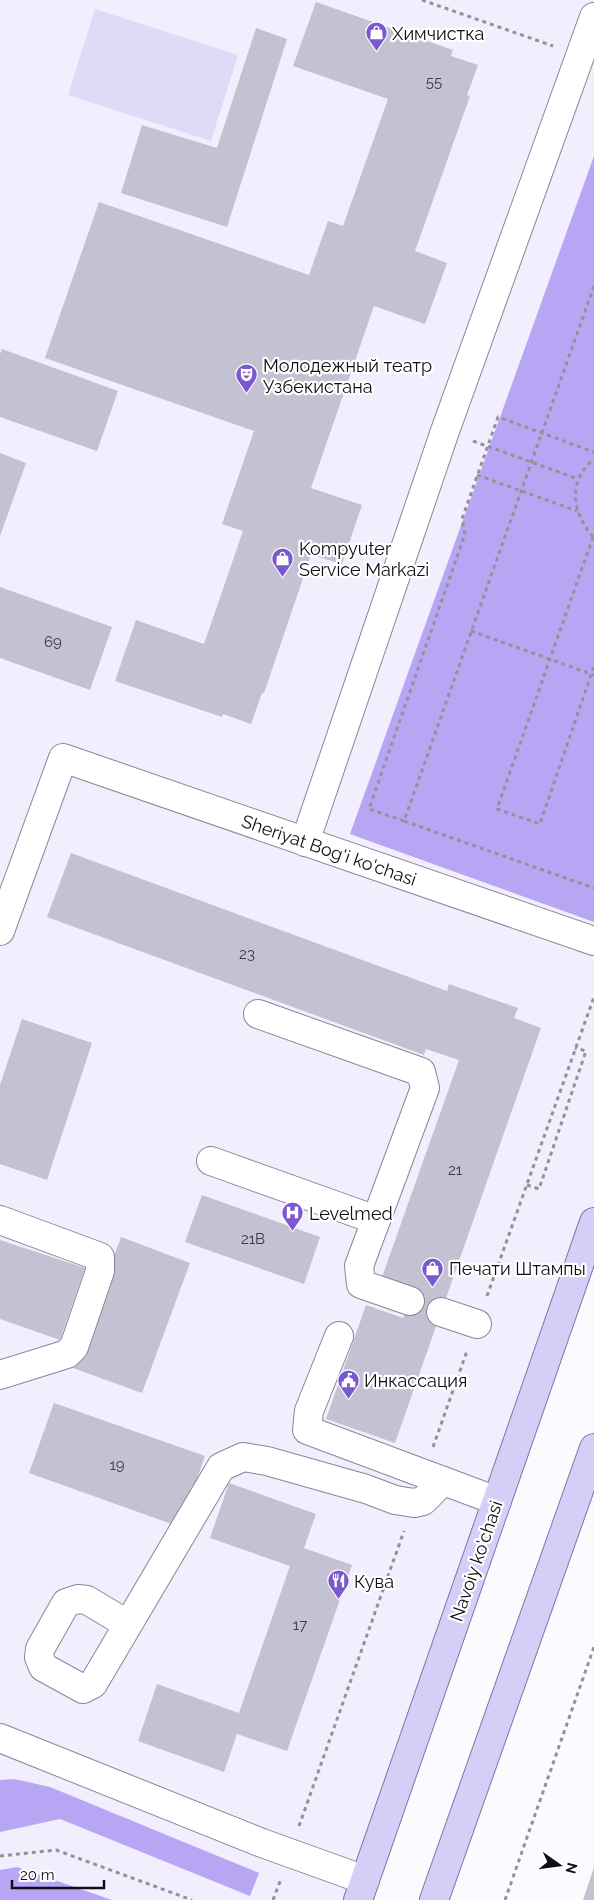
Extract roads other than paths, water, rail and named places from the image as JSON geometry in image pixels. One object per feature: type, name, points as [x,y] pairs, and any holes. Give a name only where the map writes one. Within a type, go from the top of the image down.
[{"type":"main road","name":"Navoiy ko'chasi","points":[[361,1893],[594,1222]]},
{"type":"main road","points":[[437,1899],[594,1448]]},
{"type":"street","points":[[305,842],[445,431],[594,17]]},
{"type":"street","name":"Sheriyat Bog'i ko'chasi","points":[[0,931],[63,758],[594,942]]},
{"type":"street","points":[[258,1014],[422,1072],[425,1088],[359,1266],[361,1284],[410,1301]]},
{"type":"street","points":[[211,1161],[376,1220]]},
{"type":"street","points":[[0,1220],[100,1257],[100,1271],[74,1346],[67,1354],[0,1375]]},
{"type":"street","points":[[441,1312],[477,1324]]},
{"type":"street","points":[[339,1336],[308,1411],[307,1430],[497,1501]]},
{"type":"street","points":[[127,1624],[221,1467],[244,1457],[267,1461],[366,1489],[395,1500],[414,1503],[423,1501],[443,1481]]},
{"type":"street","points":[[0,1738],[262,1843],[361,1893]]},
{"type":"place","name":"Химчистка","points":[[376,52]]},
{"type":"place","name":"Молодежный театр Узбекистана","points":[[247,394]]},
{"type":"place","name":"Kompyuter Service Markazi","points":[[283,577]]},
{"type":"place","name":"Levelmed","points":[[293,1232]]},
{"type":"place","name":"Печати Штампы","points":[[433,1287]]},
{"type":"place","name":"Инкасcация","points":[[348,1399]]},
{"type":"place","name":"Кува","points":[[338,1600]]}]
